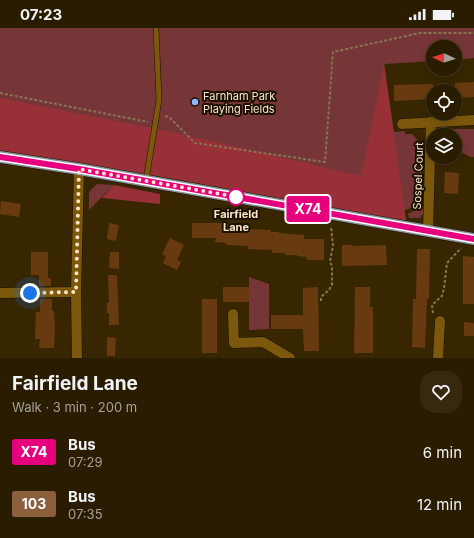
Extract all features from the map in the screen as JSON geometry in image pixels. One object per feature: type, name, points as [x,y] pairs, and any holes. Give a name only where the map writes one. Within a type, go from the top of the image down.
[{"type":"main road","points":[[0,158],[79,169],[472,239]]},
{"type":"street","points":[[402,124],[474,120]]},
{"type":"street","name":"Sospel Court","points":[[428,231],[432,122]]},
{"type":"street","points":[[77,358],[76,292],[79,169]]},
{"type":"street","points":[[0,293],[76,292]]},
{"type":"street","points":[[233,314],[234,343],[263,342],[290,358]]},
{"type":"street","points":[[438,358],[440,321]]},
{"type":"lane","points":[[146,182],[159,100],[156,28]]},
{"type":"path","points":[[157,115],[169,117],[195,143],[325,162],[332,52],[420,33],[474,33]]},
{"type":"path","points":[[0,93],[155,123]]},
{"type":"path","points":[[321,301],[321,297],[332,285],[332,267],[330,261],[333,246],[330,213]]},
{"type":"path","points":[[440,321],[432,312],[432,305],[442,296],[447,263],[472,239]]},
{"type":"shaded area","name":"Farnham Park Playing Fields","points":[[0,28],[474,28],[474,58],[462,59],[462,40],[426,40],[426,61],[384,64],[394,132],[405,131],[405,134],[412,134],[422,145],[421,203],[404,211],[406,220],[0,143]]},
{"type":"shaded area","points":[[384,64],[406,220],[381,218],[174,179],[0,152],[0,98],[177,133],[361,176]]},
{"type":"shaded area","points":[[462,129],[474,129],[474,157],[462,152]]},
{"type":"shaded area","points":[[97,184],[114,185],[89,210],[89,192]]},
{"type":"shaded area","points":[[114,185],[160,194],[160,204],[102,198]]},
{"type":"shaded area","points":[[424,206],[423,214],[420,218],[409,218],[408,214]]},
{"type":"shaded area","points":[[249,277],[269,284],[269,329],[249,330]]},
{"type":"building","points":[[474,82],[474,97],[462,98],[462,84],[455,83]]},
{"type":"building","points":[[426,84],[426,99],[394,101],[394,85]]},
{"type":"building","points":[[445,172],[459,173],[458,194],[444,193]]},
{"type":"building","points":[[1,201],[21,204],[19,217],[0,214]]},
{"type":"building","points":[[109,223],[119,225],[116,241],[107,239]]},
{"type":"building","points":[[192,223],[233,224],[248,226],[248,229],[271,230],[271,232],[304,235],[304,239],[324,239],[324,260],[307,260],[307,257],[297,255],[272,253],[272,250],[248,249],[248,246],[226,245],[226,243],[215,242],[216,238],[192,238]]},
{"type":"building","points":[[170,238],[184,245],[177,260],[181,262],[177,270],[163,263],[166,256],[162,254]]},
{"type":"building","points":[[342,245],[386,245],[387,265],[342,266]]},
{"type":"building","points":[[417,249],[430,249],[429,299],[427,299],[425,348],[412,347],[413,299],[416,299]]},
{"type":"building","points":[[31,252],[48,252],[48,278],[51,278],[51,286],[40,286],[39,275],[31,275]]},
{"type":"building","points":[[110,252],[119,252],[119,269],[109,268]]},
{"type":"building","points":[[463,256],[474,257],[474,304],[463,304]]},
{"type":"building","points":[[108,275],[117,275],[119,325],[109,325],[109,313],[107,313],[107,303],[109,303]]},
{"type":"building","points":[[223,287],[249,287],[249,302],[223,302]]},
{"type":"building","points":[[318,287],[319,351],[304,351],[303,329],[271,329],[271,315],[303,315],[303,288]]},
{"type":"building","points":[[355,287],[370,287],[370,307],[373,307],[373,353],[354,353]]},
{"type":"building","points":[[40,299],[52,299],[52,311],[54,311],[55,328],[54,348],[39,348],[40,339],[35,339],[36,312],[40,312]]},
{"type":"building","points":[[202,299],[217,299],[217,353],[202,353]]},
{"type":"building","points":[[464,322],[474,323],[474,336],[464,336]]},
{"type":"building","points":[[107,337],[116,338],[115,356],[107,356]]},
{"type":"bus line","name":"X74","points":[[0,157],[79,169],[474,239]]},
{"type":"place","name":"Farnham Park Playing Fields","points":[[195,102]]},
{"type":"place","name":"Fairfield Lane","points":[[236,197]]},
{"type":"route","points":[[30,293],[76,292],[79,169],[238,197],[236,197]]}]
